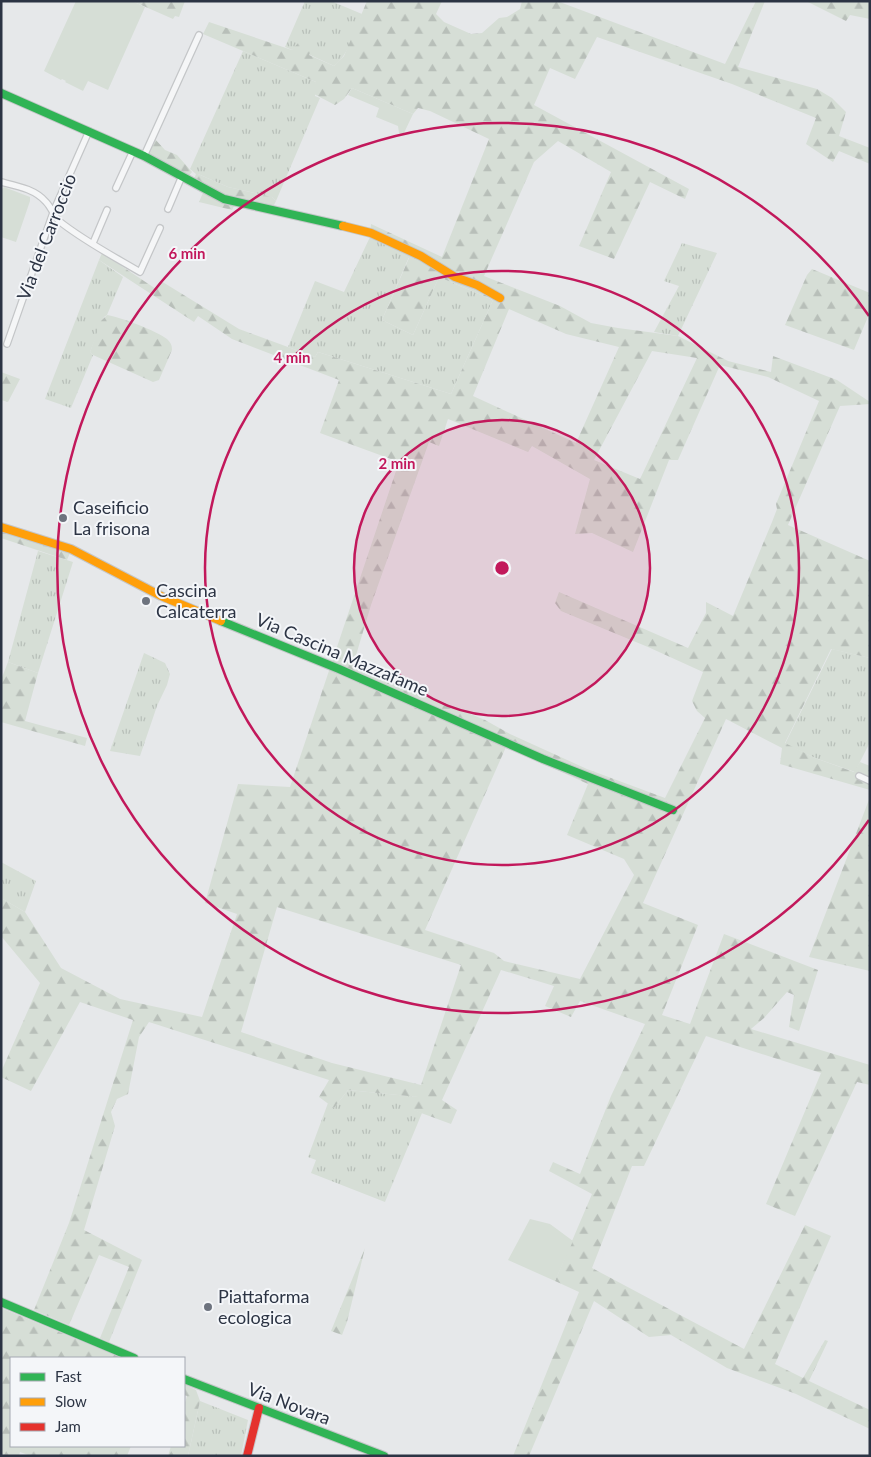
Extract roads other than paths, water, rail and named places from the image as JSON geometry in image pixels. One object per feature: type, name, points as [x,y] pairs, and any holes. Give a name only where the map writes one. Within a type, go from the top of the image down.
[{"type":"street","points":[[144,156],[200,35]]},
{"type":"street","points":[[1,93],[144,156],[228,200],[278,210],[374,234],[420,256],[455,277],[477,285],[500,298]]},
{"type":"street","name":"Via del Carroccio","points":[[8,344],[54,213],[89,131]]},
{"type":"street","points":[[116,188],[133,151]]},
{"type":"street","points":[[168,209],[182,176]]},
{"type":"street","points":[[1,182],[35,193],[47,202],[59,221],[140,272],[160,228]]},
{"type":"street","points":[[92,243],[107,210]]},
{"type":"street","name":"Via Cascina Mazzafame","points":[[1,526],[71,549],[138,586],[161,596],[356,676],[543,759],[673,810]]},
{"type":"street","points":[[859,776],[870,780]]},
{"type":"street","points":[[1,1302],[132,1357]]},
{"type":"street","name":"Via Novara","points":[[185,1379],[384,1456]]},
{"type":"street","points":[[247,1456],[259,1408]]},
{"type":"place","name":"Caseificio La frisona","points":[[63,518]]},
{"type":"place","name":"Cascina Calcaterra","points":[[146,601]]},
{"type":"place","name":"Piattaforma ecologica","points":[[208,1307]]}]
